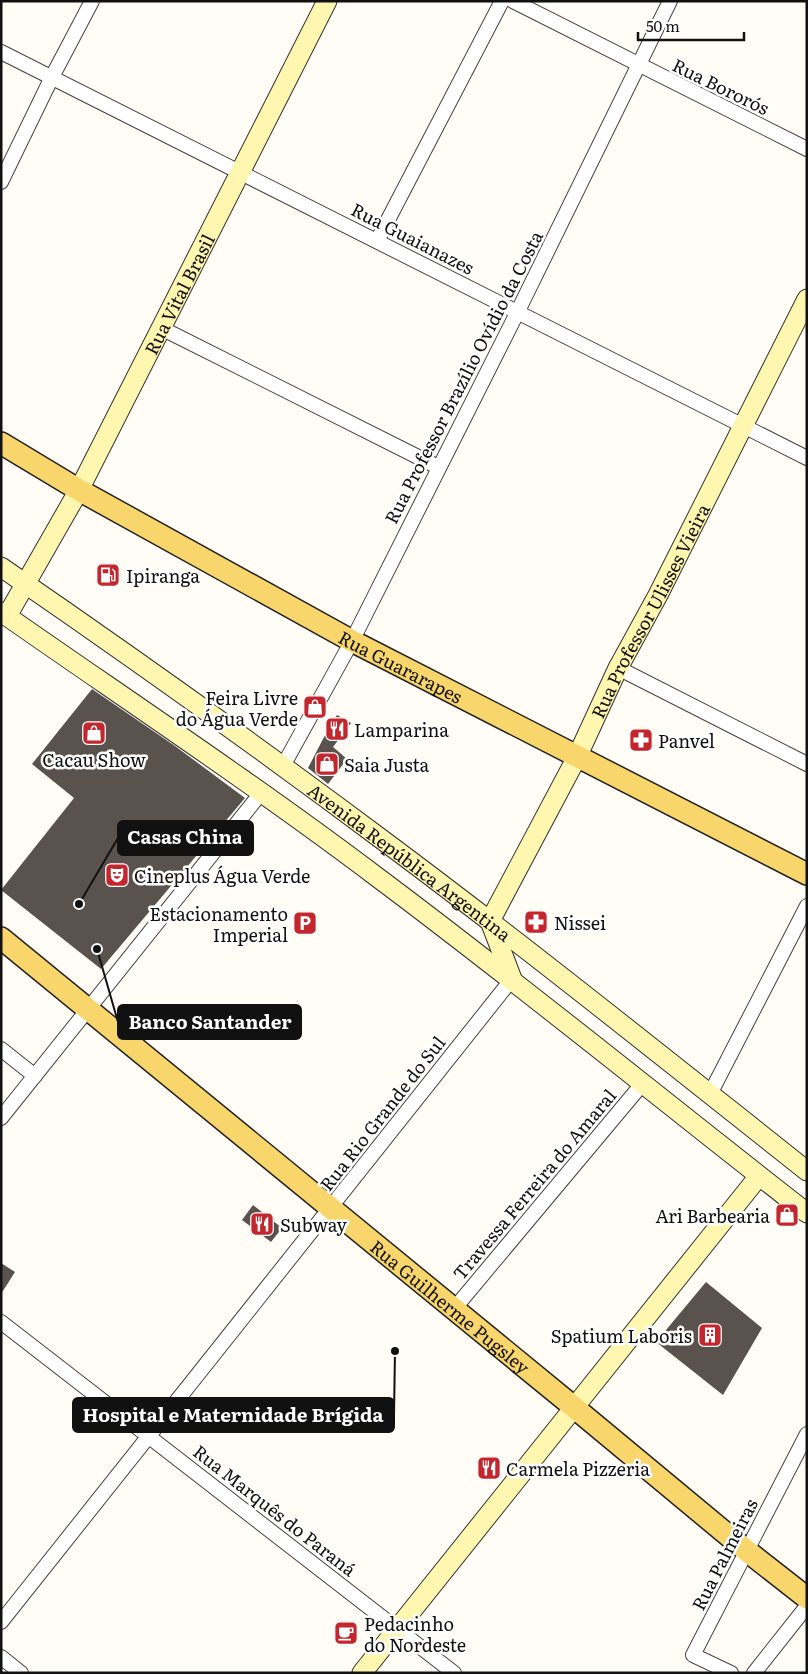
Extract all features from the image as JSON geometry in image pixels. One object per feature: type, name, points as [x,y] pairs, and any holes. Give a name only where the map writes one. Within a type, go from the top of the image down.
[{"type":"main road","name":"Rua Guararapes","points":[[1,443],[79,490],[352,641],[807,874]]},
{"type":"main road","name":"Rua Guilherme Pugsley","points":[[1,938],[747,1551],[807,1598]]},
{"type":"street","points":[[1,182],[52,77],[92,1]]},
{"type":"street","name":"Rua Vital Brasil","points":[[3,617],[26,584],[79,490],[327,1]]},
{"type":"street","points":[[377,241],[502,1]]},
{"type":"street","name":"Rua Bororós","points":[[513,1],[807,149]]},
{"type":"street","name":"Rua Professor Brazílio Ovídio da Costa","points":[[283,766],[352,641],[517,313],[670,1]]},
{"type":"street","name":"Rua Guaianazes","points":[[1,52],[807,458]]},
{"type":"street","name":"Rua Professor Ulisses Vieira","points":[[490,921],[577,757],[618,668],[658,595],[807,299]]},
{"type":"street","points":[[161,328],[438,468]]},
{"type":"street","name":"Avenida República Argentina","points":[[1,567],[283,766],[490,921],[807,1171]]},
{"type":"street","name":"Avenida República Argentina","points":[[3,617],[261,793],[376,875],[512,979],[807,1213]]},
{"type":"street","points":[[618,668],[807,764]]},
{"type":"street","points":[[1,1118],[261,793]]},
{"type":"street","points":[[710,1094],[807,906]]},
{"type":"street","points":[[490,921],[512,979]]},
{"type":"street","name":"Rua Rio Grande do Sul","points":[[1,1622],[512,979]]},
{"type":"street","points":[[1,1050],[35,1076]]},
{"type":"street","name":"Travessa Ferreira do Amaral","points":[[454,1309],[643,1083]]},
{"type":"street","points":[[362,1673],[759,1176]]},
{"type":"street","name":"Rua Marquês do Paraná","points":[[1,1322],[454,1673]]},
{"type":"street","name":"Rua Palmeiras","points":[[731,1673],[693,1655],[807,1434]]},
{"type":"street","points":[[754,1673],[807,1606]]},
{"type":"street","points":[[1,1657],[21,1673]]},
{"type":"building","points":[[92,689],[175,746],[245,798],[101,969],[1,890],[74,798],[32,764]]},
{"type":"building","name":"Saia Justa","points":[[337,715],[351,723],[333,747],[347,759],[328,784],[308,768]]},
{"type":"building","name":"Subway","points":[[253,1205],[282,1228],[271,1242],[242,1220]]},
{"type":"building","points":[[1,1263],[15,1272],[1,1294]]},
{"type":"building","name":"Spatium Laboris","points":[[706,1282],[762,1328],[723,1395],[656,1342]]},
{"type":"place","name":"Ipiranga","points":[[108,575]]},
{"type":"place","name":"Feira Livre do Água Verde","points":[[315,707]]},
{"type":"place","name":"Lamparina","points":[[337,729]]},
{"type":"place","name":"Cacau Show","points":[[94,733]]},
{"type":"place","name":"Panvel","points":[[641,740]]},
{"type":"place","name":"Saia Justa","points":[[327,764]]},
{"type":"place","name":"Cineplus Água Verde","points":[[117,875]]},
{"type":"place","name":"Casas China","points":[[79,904]]},
{"type":"place","name":"Nissei","points":[[536,922]]},
{"type":"place","name":"Estacionamento Imperial","points":[[305,923]]},
{"type":"place","name":"Banco Santander","points":[[97,949]]},
{"type":"place","name":"Ari Barbearia","points":[[787,1215]]},
{"type":"place","name":"Subway","points":[[262,1224]]},
{"type":"place","name":"Spatium Laboris","points":[[710,1335]]},
{"type":"place","name":"Hospital e Maternidade Brígida","points":[[395,1351]]},
{"type":"place","name":"Carmela Pizzeria","points":[[489,1468]]},
{"type":"place","name":"Pedacinho do Nordeste","points":[[346,1633]]}]
